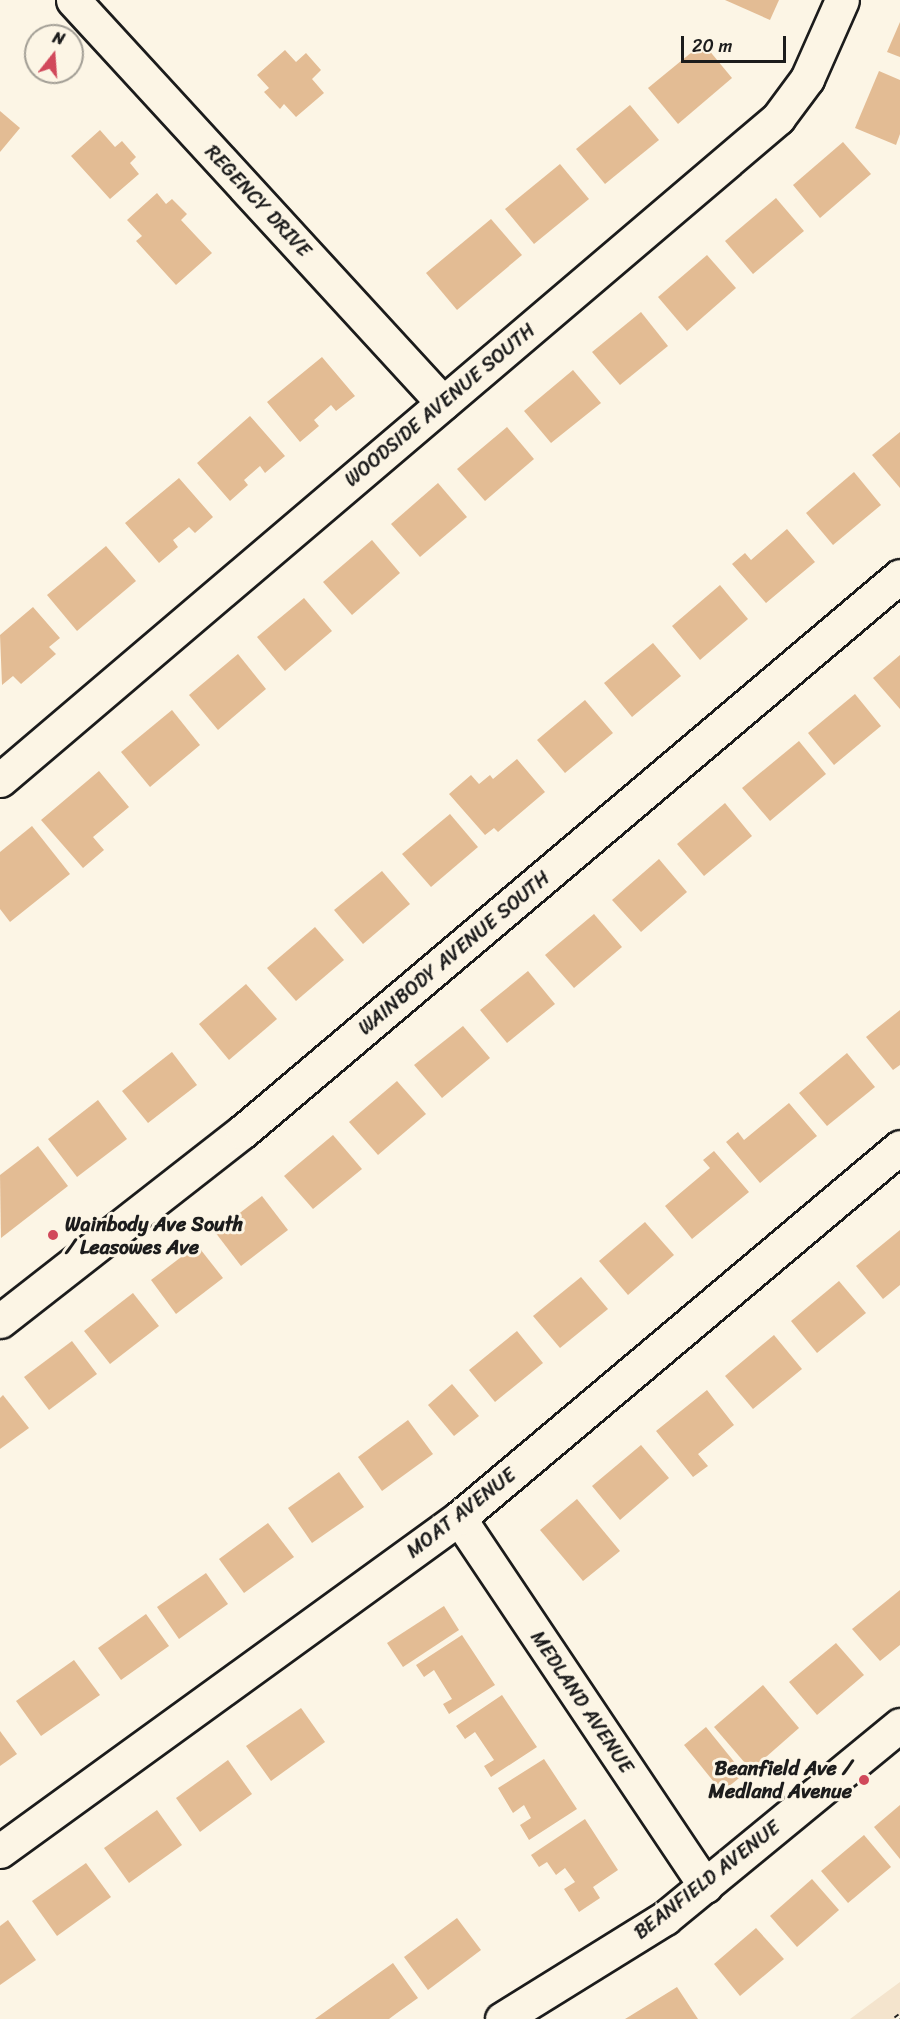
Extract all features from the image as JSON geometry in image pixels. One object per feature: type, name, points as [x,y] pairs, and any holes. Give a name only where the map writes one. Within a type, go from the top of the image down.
[{"type":"street","name":"REGENCY DRIVE","points":[[73,0],[443,403]]},
{"type":"street","name":"WOODSIDE AVENUE SOUTH","points":[[0,780],[778,118],[807,79],[842,0]]},
{"type":"street","name":"WAINBODY AVENUE SOUTH","points":[[0,1321],[242,1132],[900,576]]},
{"type":"street","name":"MOAT AVENUE","points":[[0,1851],[459,1518],[900,1147]]},
{"type":"street","name":"MEDLAND AVENUE","points":[[459,1518],[705,1886]]},
{"type":"street","name":"BEANFIELD AVENUE","points":[[502,2019],[646,1931],[705,1886],[900,1725]]},
{"type":"shaded area","points":[[900,1982],[900,2019],[850,2019]]},
{"type":"building","points":[[725,0],[779,0],[770,20]]},
{"type":"building","points":[[900,22],[900,57],[887,52]]},
{"type":"building","points":[[703,43],[732,78],[678,124],[648,88]]},
{"type":"building","points":[[285,50],[296,62],[306,53],[321,70],[312,79],[324,93],[296,117],[284,104],[280,109],[264,92],[269,88],[257,75]]},
{"type":"building","points":[[879,71],[900,80],[900,134],[896,145],[855,128]]},
{"type":"building","points":[[630,105],[659,140],[605,184],[576,149]]},
{"type":"building","points":[[0,111],[20,128],[0,152]]},
{"type":"building","points":[[100,130],[115,147],[122,141],[136,157],[130,163],[139,174],[110,199],[71,156]]},
{"type":"building","points":[[843,142],[871,174],[820,218],[793,185]]},
{"type":"building","points":[[560,164],[589,199],[534,244],[505,209]]},
{"type":"building","points":[[157,193],[166,204],[172,199],[187,214],[181,220],[212,253],[176,285],[136,241],[142,236],[127,220]]},
{"type":"building","points":[[776,198],[804,231],[753,274],[725,241]]},
{"type":"building","points":[[491,219],[522,255],[457,310],[426,273]]},
{"type":"building","points":[[707,255],[736,288],[687,331],[658,297]]},
{"type":"building","points":[[641,312],[668,346],[620,385],[592,352]]},
{"type":"building","points":[[322,357],[355,396],[336,411],[331,405],[314,420],[319,426],[300,442],[267,402]]},
{"type":"building","points":[[573,370],[601,403],[551,443],[524,411]]},
{"type":"building","points":[[250,416],[285,456],[265,473],[260,466],[244,480],[248,485],[230,501],[197,463]]},
{"type":"building","points":[[507,427],[534,459],[485,501],[457,469]]},
{"type":"building","points":[[900,432],[900,488],[872,455]]},
{"type":"building","points":[[854,472],[881,505],[833,545],[806,513]]},
{"type":"building","points":[[179,478],[213,517],[195,533],[189,527],[173,540],[178,547],[159,563],[125,523]]},
{"type":"building","points":[[438,483],[467,517],[420,557],[391,524]]},
{"type":"building","points":[[787,529],[815,562],[766,603],[732,564],[745,553],[751,560]]},
{"type":"building","points":[[372,540],[400,573],[352,615],[323,582]]},
{"type":"building","points":[[106,546],[136,581],[77,631],[47,595]]},
{"type":"building","points":[[720,585],[748,619],[700,660],[672,626]]},
{"type":"building","points":[[304,598],[332,631],[285,671],[257,637]]},
{"type":"building","points":[[33,607],[60,638],[49,647],[56,654],[21,684],[13,676],[2,685],[0,635]]},
{"type":"building","points":[[653,643],[681,676],[632,717],[604,683]]},
{"type":"building","points":[[238,654],[266,689],[218,730],[189,695]]},
{"type":"building","points":[[900,655],[900,709],[873,678]]},
{"type":"building","points":[[855,694],[881,726],[834,765],[808,733]]},
{"type":"building","points":[[585,700],[613,733],[565,773],[537,740]]},
{"type":"building","points":[[172,710],[200,745],[150,787],[121,752]]},
{"type":"building","points":[[799,741],[826,774],[770,821],[742,788]]},
{"type":"building","points":[[517,759],[545,792],[498,832],[494,828],[485,835],[449,794],[471,775],[479,784],[490,775],[493,779]]},
{"type":"building","points":[[99,771],[129,807],[93,837],[104,850],[83,868],[41,820]]},
{"type":"building","points":[[725,803],[752,836],[704,876],[677,844]]},
{"type":"building","points":[[450,814],[478,847],[431,887],[402,854]]},
{"type":"building","points":[[32,826],[70,874],[10,922],[0,909],[0,852]]},
{"type":"building","points":[[659,859],[687,892],[641,932],[612,900]]},
{"type":"building","points":[[382,871],[410,904],[363,944],[334,910]]},
{"type":"building","points":[[594,914],[622,947],[574,988],[545,955]]},
{"type":"building","points":[[315,927],[344,960],[296,1001],[267,968]]},
{"type":"building","points":[[528,971],[555,1004],[507,1043],[480,1010]]},
{"type":"building","points":[[246,984],[277,1019],[229,1060],[199,1024]]},
{"type":"building","points":[[900,1010],[900,1065],[893,1070],[866,1037]]},
{"type":"building","points":[[463,1026],[490,1058],[442,1098],[414,1065]]},
{"type":"building","points":[[172,1052],[197,1085],[148,1123],[122,1091]]},
{"type":"building","points":[[847,1053],[875,1087],[827,1126],[799,1093]]},
{"type":"building","points":[[397,1081],[426,1114],[378,1155],[349,1122]]},
{"type":"building","points":[[98,1100],[127,1139],[77,1177],[48,1139]]},
{"type":"building","points":[[789,1103],[817,1136],[760,1183],[726,1142],[738,1132],[744,1140]]},
{"type":"building","points":[[333,1135],[362,1169],[313,1209],[284,1176]]},
{"type":"building","points":[[38,1146],[68,1186],[1,1238],[0,1175]]},
{"type":"building","points":[[714,1151],[749,1192],[692,1239],[665,1206],[710,1168],[703,1160]]},
{"type":"building","points":[[262,1196],[288,1230],[241,1266],[215,1232]]},
{"type":"building","points":[[645,1222],[674,1255],[628,1295],[599,1261]]},
{"type":"building","points":[[900,1230],[900,1285],[883,1299],[856,1266]]},
{"type":"building","points":[[197,1245],[223,1278],[176,1314],[151,1280]]},
{"type":"building","points":[[581,1277],[608,1309],[560,1348],[533,1316]]},
{"type":"building","points":[[839,1281],[866,1313],[817,1353],[791,1321]]},
{"type":"building","points":[[133,1293],[159,1326],[110,1364],[84,1331]]},
{"type":"building","points":[[517,1331],[543,1363],[495,1402],[469,1370]]},
{"type":"building","points":[[774,1335],[802,1369],[753,1409],[725,1376]]},
{"type":"building","points":[[72,1341],[97,1374],[49,1410],[24,1377]]},
{"type":"building","points":[[452,1384],[479,1416],[454,1436],[428,1405]]},
{"type":"building","points":[[707,1390],[734,1425],[698,1454],[708,1466],[693,1477],[656,1431]]},
{"type":"building","points":[[3,1395],[29,1428],[0,1449],[0,1398]]},
{"type":"building","points":[[408,1420],[433,1454],[382,1491],[358,1457]]},
{"type":"building","points":[[641,1445],[669,1478],[620,1520],[592,1486]]},
{"type":"building","points":[[339,1472],[364,1507],[312,1543],[288,1508]]},
{"type":"building","points":[[577,1499],[620,1551],[583,1581],[540,1530]]},
{"type":"building","points":[[268,1523],[294,1557],[244,1593],[219,1559]]},
{"type":"building","points":[[206,1573],[228,1604],[179,1639],[157,1607]]},
{"type":"building","points":[[900,1590],[900,1645],[880,1661],[852,1629]]},
{"type":"building","points":[[444,1606],[459,1630],[403,1667],[387,1643]]},
{"type":"building","points":[[146,1614],[169,1646],[121,1680],[98,1648]]},
{"type":"building","points":[[462,1635],[495,1685],[449,1714],[443,1704],[452,1699],[434,1670],[424,1677],[416,1665]]},
{"type":"building","points":[[836,1643],[864,1675],[817,1715],[789,1682]]},
{"type":"building","points":[[74,1660],[100,1695],[41,1736],[16,1701]]},
{"type":"building","points":[[763,1685],[799,1728],[751,1770],[714,1727]]},
{"type":"building","points":[[502,1695],[537,1747],[491,1777],[484,1766],[494,1760],[475,1732],[465,1739],[456,1726]]},
{"type":"building","points":[[301,1708],[325,1742],[271,1781],[246,1746]]},
{"type":"building","points":[[706,1727],[744,1774],[722,1792],[684,1745]]},
{"type":"building","points":[[0,1731],[17,1754],[0,1766]]},
{"type":"building","points":[[544,1759],[577,1809],[529,1840],[520,1825],[531,1818],[524,1805],[513,1813],[498,1788]]},
{"type":"building","points":[[228,1760],[252,1794],[200,1832],[176,1798]]},
{"type":"building","points":[[900,1805],[900,1859],[874,1827]]},
{"type":"building","points":[[157,1810],[182,1845],[129,1883],[104,1848]]},
{"type":"building","points":[[585,1819],[618,1870],[593,1887],[600,1898],[579,1912],[564,1889],[575,1882],[565,1868],[556,1875],[547,1862],[539,1867],[531,1855]]},
{"type":"building","points":[[864,1835],[891,1867],[848,1903],[821,1871]]},
{"type":"building","points":[[86,1863],[111,1897],[57,1936],[32,1901]]},
{"type":"building","points":[[812,1879],[839,1910],[797,1947],[770,1916]]},
{"type":"building","points":[[457,1918],[481,1950],[428,1990],[404,1957]]},
{"type":"building","points":[[8,1920],[36,1960],[0,1985],[0,1926]]},
{"type":"building","points":[[756,1928],[784,1959],[740,1996],[714,1964]]},
{"type":"building","points":[[393,1963],[418,1998],[389,2019],[315,2019]]},
{"type":"building","points":[[677,1987],[698,2019],[625,2019],[630,2016]]},
{"type":"railway","points":[[896,2019],[900,2016]]},
{"type":"place","name":"Wainbody Ave South / Leasowes Ave","points":[[53,1235]]},
{"type":"place","name":"Beanfield Ave / Medland Avenue","points":[[864,1780]]}]
